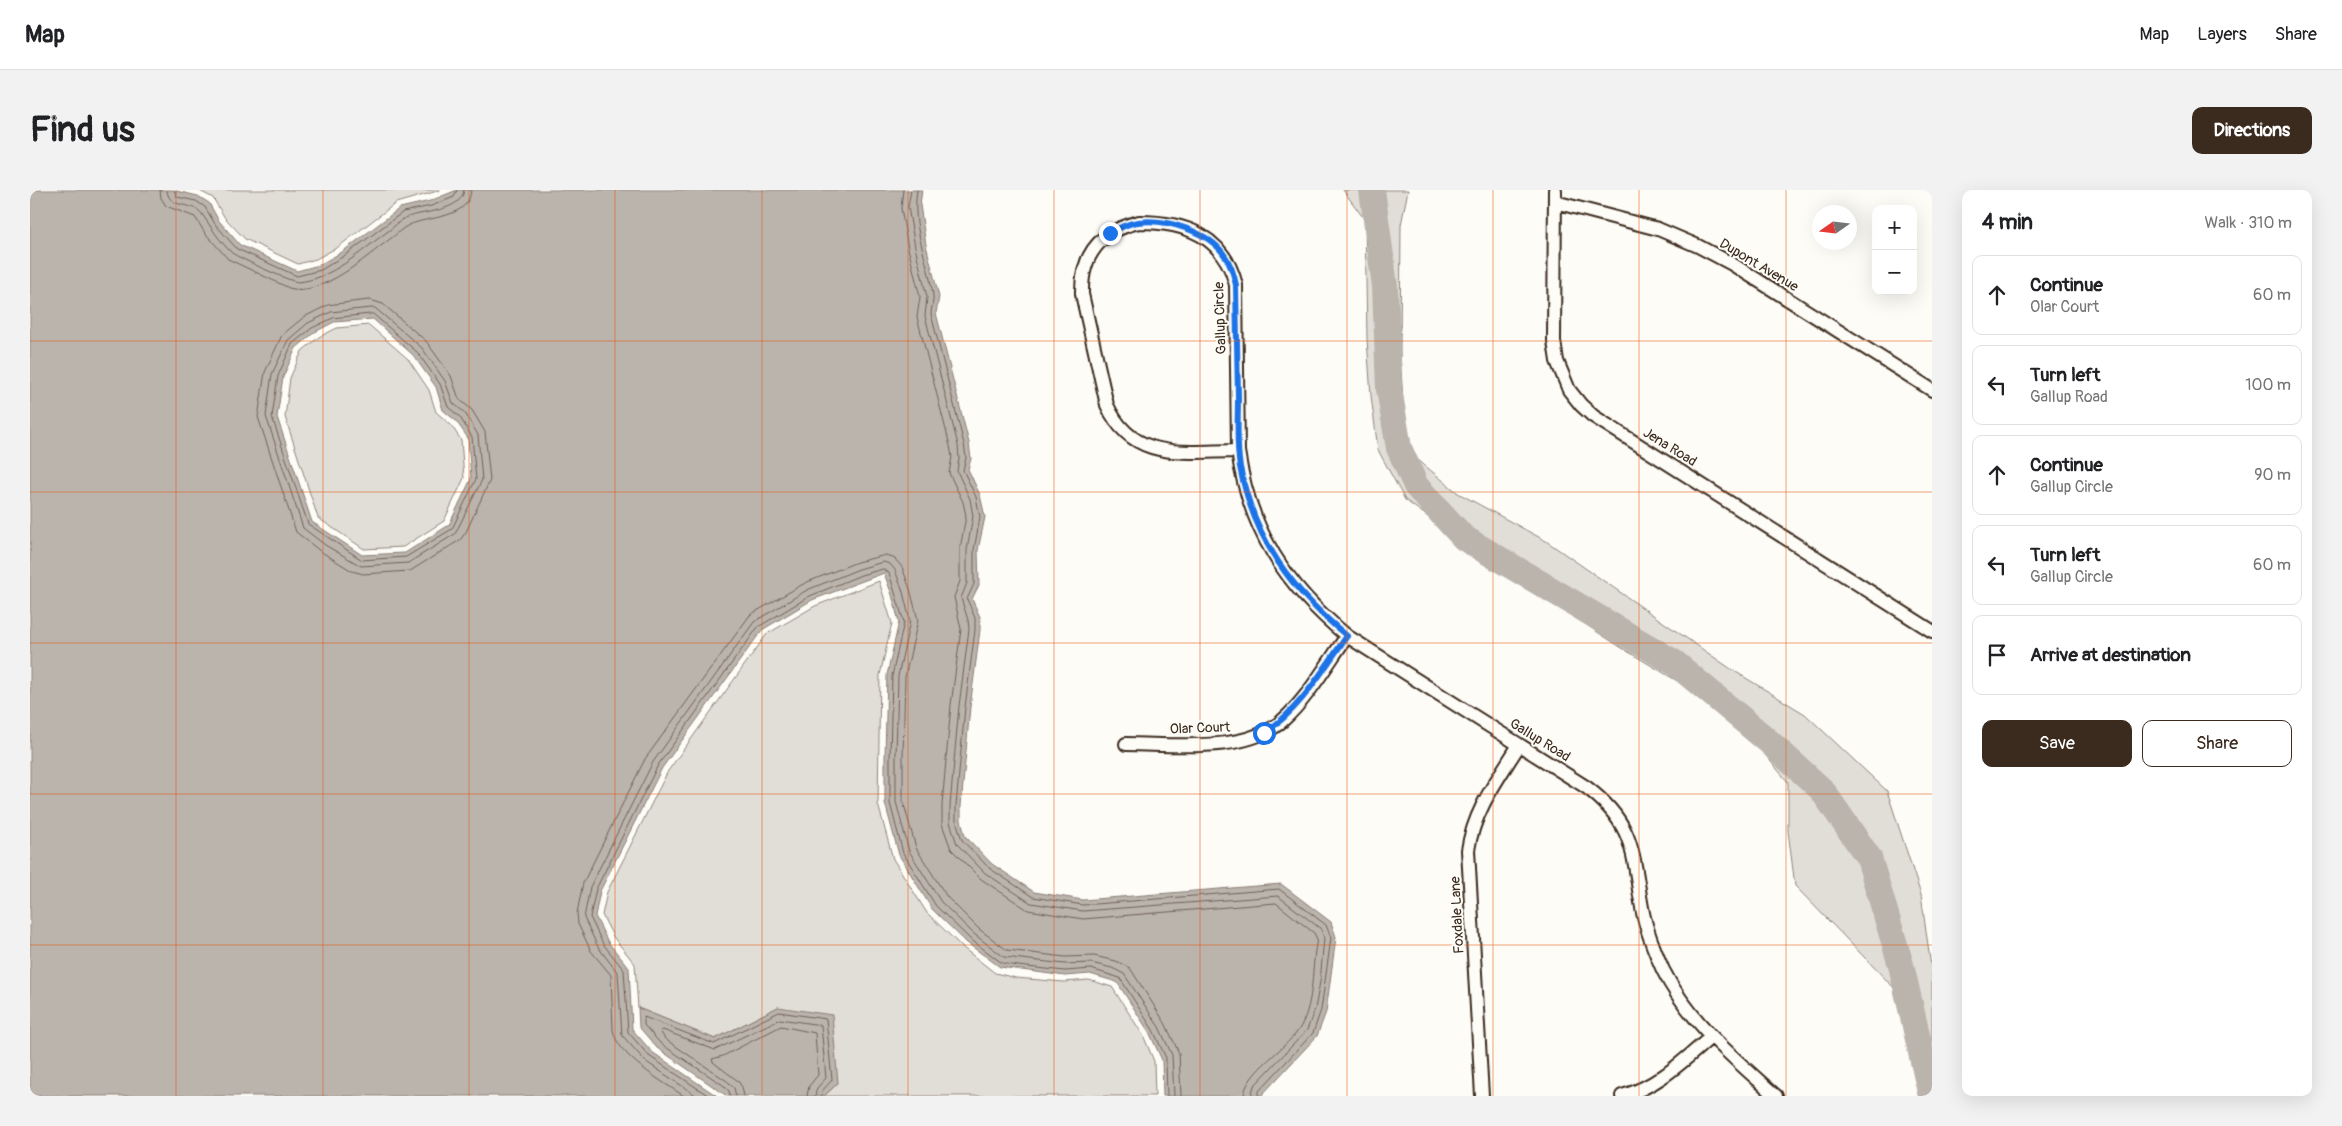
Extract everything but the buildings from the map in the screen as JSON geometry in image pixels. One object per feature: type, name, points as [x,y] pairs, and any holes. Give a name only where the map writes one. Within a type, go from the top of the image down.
[{"type":"street","name":"Dupont Avenue","points":[[1555,196],[1650,227],[1698,246],[1732,264],[1932,390]]},
{"type":"street","name":"Jena Road","points":[[1555,196],[1556,351],[1562,376],[1582,405],[1593,416],[1932,631]]},
{"type":"street","name":"Gallup Circle","points":[[1154,222],[1202,235],[1215,244],[1225,256],[1232,269],[1236,285],[1238,452],[1161,451],[1146,447],[1132,439],[1114,419],[1107,405],[1082,294],[1084,267],[1089,256],[1098,243],[1124,225],[1154,222]]},
{"type":"street","name":"Gallup Road","points":[[1238,452],[1249,502],[1258,527],[1273,555],[1303,596],[1347,636],[1586,787],[1600,798],[1618,819],[1631,843],[1636,862],[1644,915],[1652,942],[1679,998],[1711,1037],[1776,1096]]},
{"type":"street","name":"Olar Court","points":[[1126,744],[1226,744],[1246,740],[1264,733],[1280,723],[1294,709],[1347,636]]},
{"type":"street","name":"Foxdale Lane","points":[[1482,1096],[1468,850],[1471,831],[1478,812],[1519,745]]},
{"type":"street","points":[[1622,1096],[1646,1087],[1666,1075],[1711,1037]]},
{"type":"shaded area","points":[[198,190],[441,190],[396,203],[338,247],[316,259],[298,264],[245,239],[225,218],[213,198]]},
{"type":"shaded area","points":[[1343,190],[1408,190],[1401,225],[1400,352],[1406,450],[1458,493],[1546,541],[1731,669],[1805,714],[1887,791],[1921,895],[1932,974],[1932,1075],[1899,993],[1795,886],[1788,831],[1788,782],[1729,712],[1622,648],[1498,568],[1405,500],[1378,450],[1371,396],[1367,339],[1365,220]]},
{"type":"shaded area","points":[[369,325],[408,359],[429,390],[436,412],[451,425],[461,440],[464,478],[444,521],[403,547],[364,549],[318,518],[285,417],[290,378],[302,351],[319,337],[337,328]]},
{"type":"shaded area","points":[[879,581],[892,623],[880,675],[878,804],[893,859],[927,913],[962,947],[995,973],[1016,978],[1064,982],[1089,980],[1112,987],[1143,1035],[1154,1061],[1155,1096],[824,1096],[838,1083],[778,1007],[715,1039],[638,1008],[635,964],[614,938],[602,915],[607,892],[668,771],[767,634],[815,606]]},
{"type":"water","points":[[30,190],[172,190],[198,196],[209,203],[219,221],[240,245],[297,271],[319,265],[342,252],[400,208],[430,201],[457,190],[922,190],[920,205],[926,245],[939,297],[936,313],[969,443],[971,459],[968,469],[980,495],[985,517],[978,550],[979,585],[972,599],[980,617],[980,630],[970,707],[961,806],[961,820],[965,836],[992,864],[1034,892],[1083,900],[1281,884],[1331,922],[1336,937],[1326,1012],[1317,1036],[1261,1096],[1163,1096],[1162,1060],[1149,1032],[1117,982],[1090,974],[1065,976],[1000,967],[967,943],[932,909],[899,855],[885,803],[887,675],[899,622],[884,573],[812,600],[762,630],[662,768],[600,891],[595,916],[608,942],[629,968],[632,1029],[652,1052],[717,1096],[30,1096]],"holes":[[[373,319],[413,355],[436,387],[443,410],[456,421],[468,438],[471,479],[449,525],[405,553],[362,555],[312,522],[277,417],[283,377],[296,348],[315,332],[334,322]]]},
{"type":"water","points":[[778,1007],[832,1015],[838,1083],[824,1096],[727,1096],[657,1048],[639,1027],[638,1008],[715,1039]]},
{"type":"waterway","points":[[1372,190],[1385,286],[1389,389],[1399,448],[1416,486],[1464,538],[1675,663],[1767,740],[1822,790],[1869,858],[1901,965],[1931,1096]]},
{"type":"route","points":[[1110,233],[1124,225],[1154,222],[1186,229],[1202,235],[1215,244],[1225,256],[1232,269],[1236,285],[1238,452],[1249,502],[1258,527],[1286,575],[1322,616],[1347,636],[1294,709],[1280,723],[1264,733]]}]
